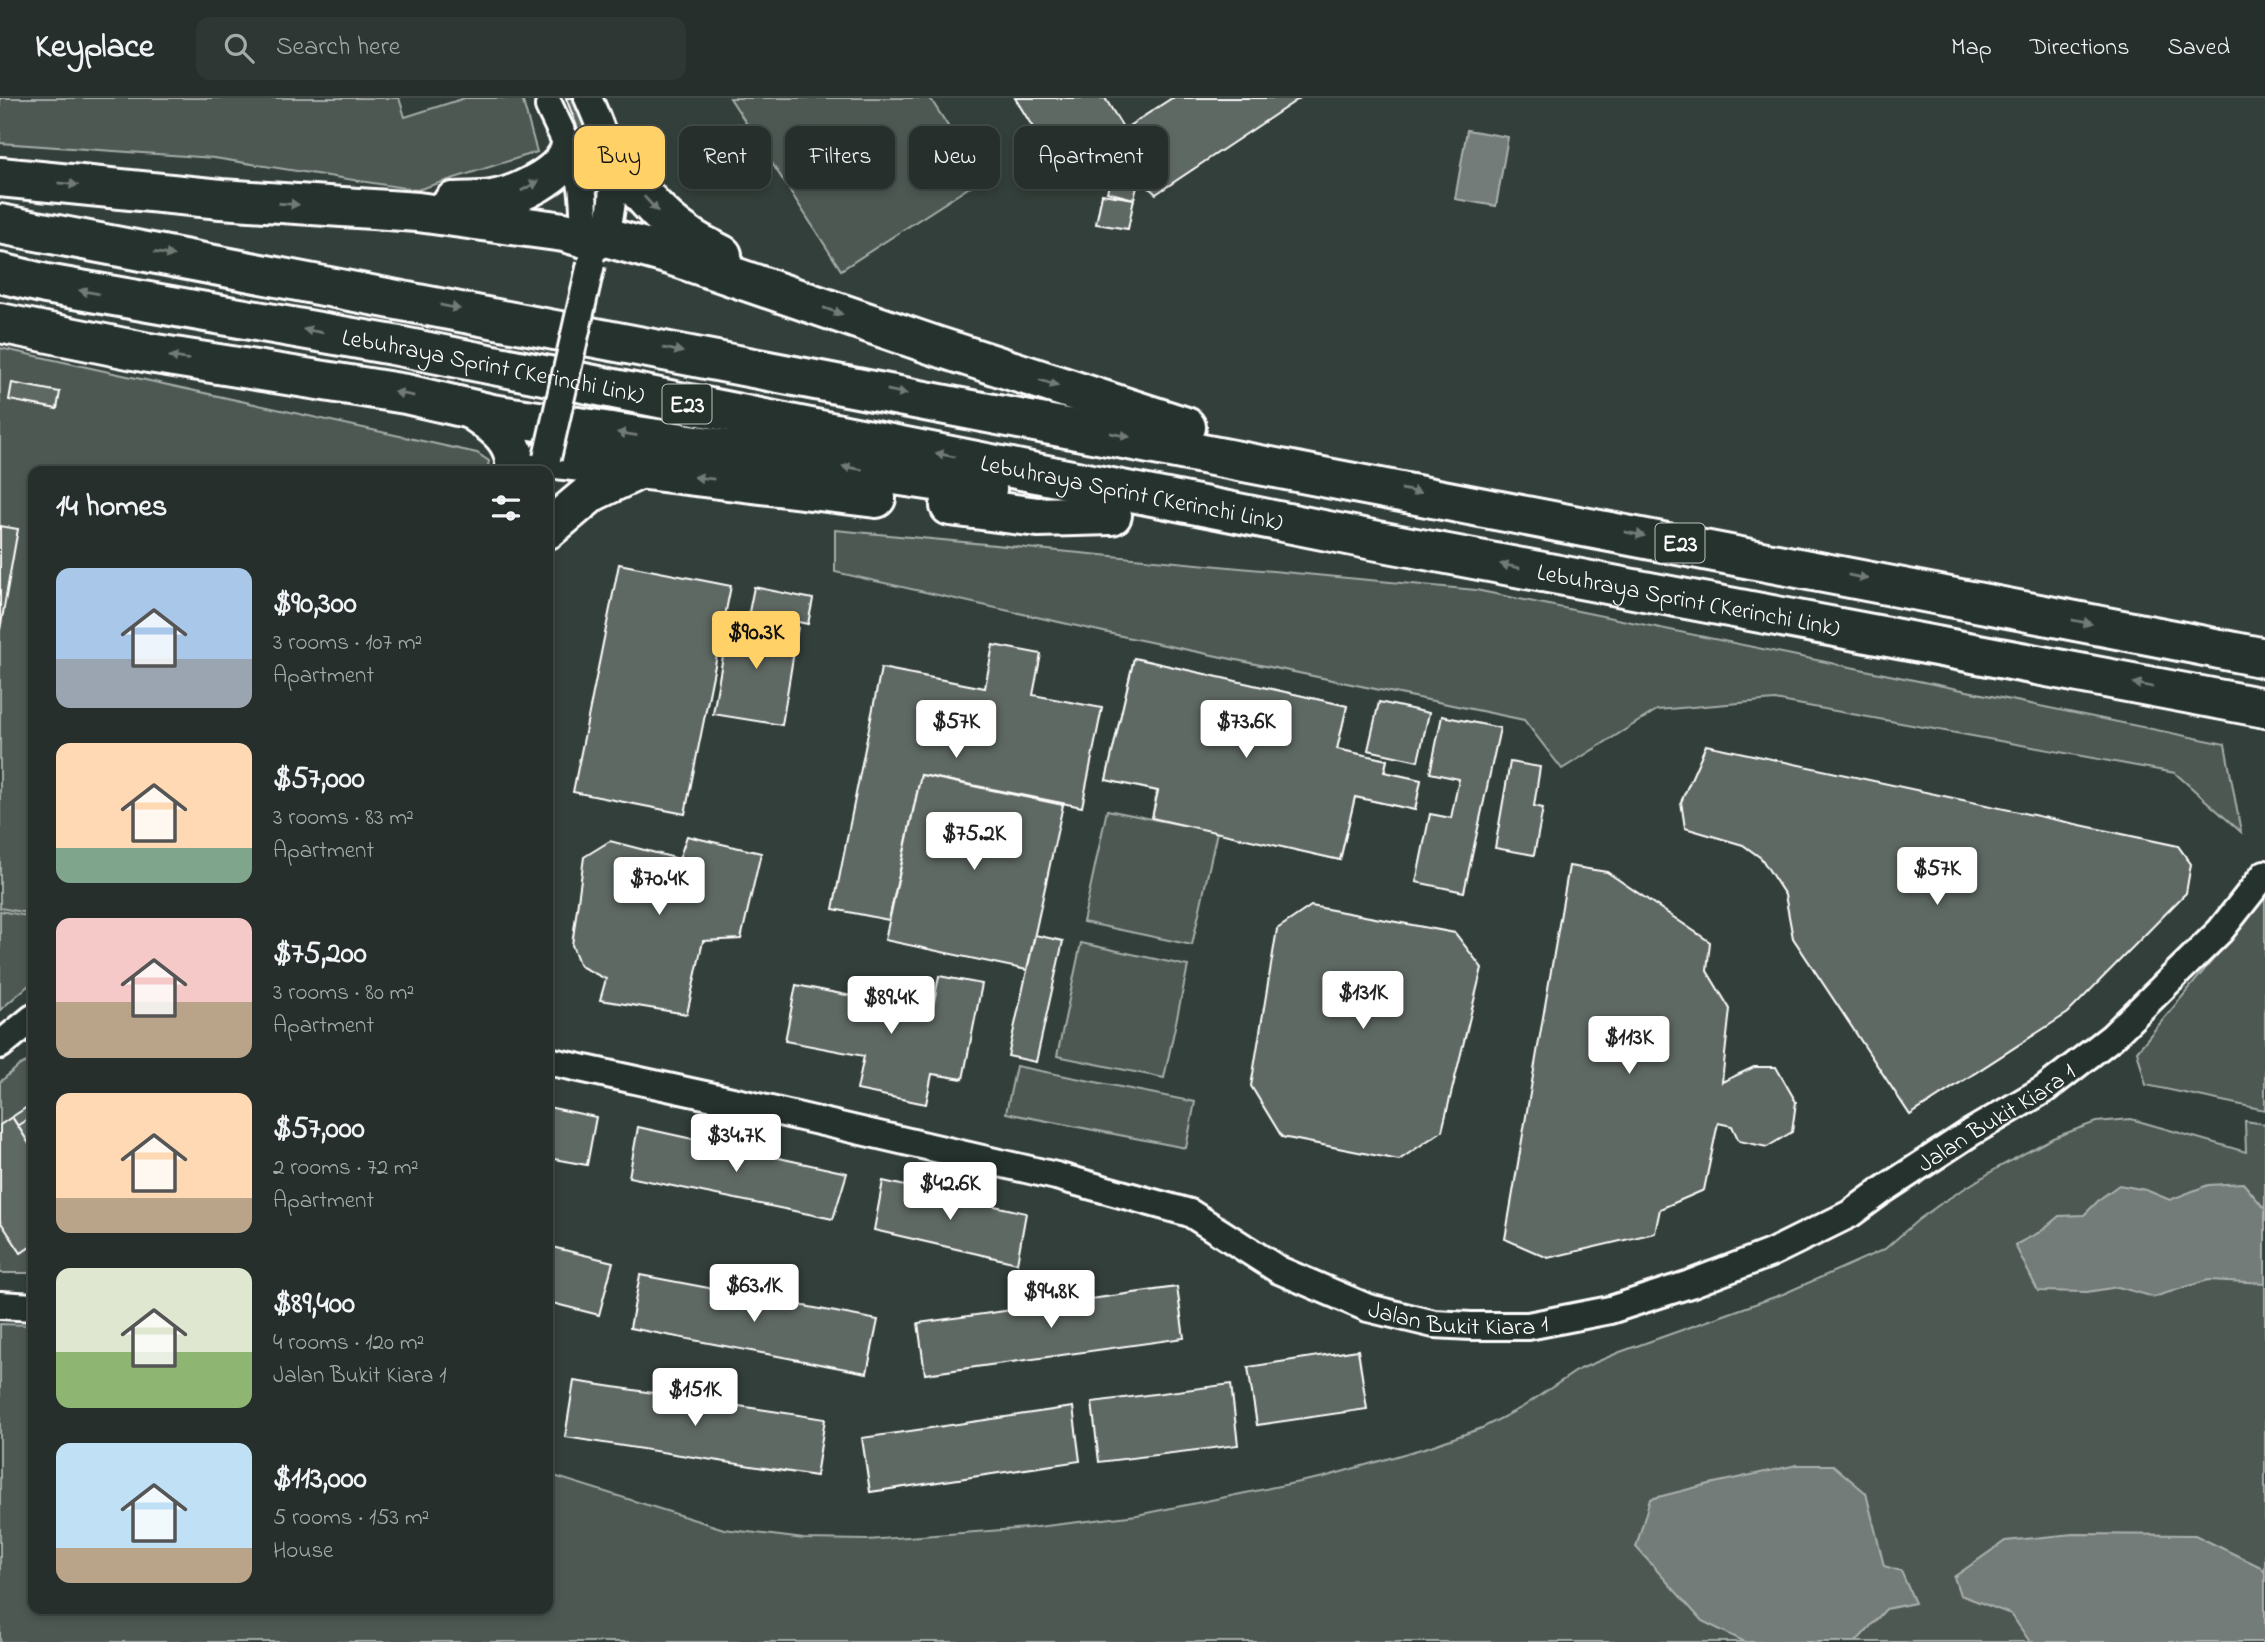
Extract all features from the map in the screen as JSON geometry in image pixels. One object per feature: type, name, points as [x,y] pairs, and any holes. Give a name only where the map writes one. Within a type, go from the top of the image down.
[{"type":"highway","points":[[418,212],[436,203],[491,201],[511,196],[528,188],[558,167],[570,149]]},
{"type":"highway","points":[[0,177],[221,199],[418,212],[564,232],[594,248],[670,255],[949,351],[1345,478]]},
{"type":"highway","points":[[638,189],[670,223],[688,237],[743,266],[756,275],[768,289]]},
{"type":"highway","name":"Lebuhraya Sprint (Kerinchi Link)","points":[[0,224],[1345,478],[2265,658]]},
{"type":"highway","name":"Lebuhraya Sprint (Kerinchi Link)","points":[[0,273],[46,284],[393,345],[1373,540],[2265,708]]},
{"type":"highway","points":[[0,323],[149,353],[406,394],[505,416],[1019,494],[1112,515],[1311,542],[1373,540]]},
{"type":"highway","points":[[471,409],[495,425],[512,446],[534,466]]},
{"type":"highway","points":[[553,468],[638,470],[1038,516],[1112,515]]},
{"type":"highway","points":[[553,525],[592,492],[638,470]]},
{"type":"highway","points":[[2210,698],[2265,722]]},
{"type":"street","points":[[587,98],[599,126]]},
{"type":"street","points":[[549,106],[570,149],[581,185],[594,248]]},
{"type":"street","points":[[535,466],[594,248],[613,189]]},
{"type":"street","name":"Jalan Bukit Kiara 1","points":[[553,1062],[1056,1176],[1190,1213],[1279,1270],[1368,1308],[1434,1324],[1528,1326],[1610,1310],[1690,1284],[1771,1253],[1850,1214],[1932,1158],[2045,1089],[2112,1037],[2220,931],[2265,874]]},
{"type":"street","points":[[0,1045],[28,1022]]},
{"type":"street","points":[[0,1288],[28,1290]]},
{"type":"street","points":[[0,1305],[28,1307]]},
{"type":"shaded area","points":[[0,98],[399,98],[405,117],[465,98],[522,98],[537,152],[417,190],[214,158],[0,143]]},
{"type":"shaded area","points":[[730,98],[930,98],[948,126],[909,126],[909,189],[967,189],[841,270],[789,189],[895,189],[895,126],[785,126],[785,183],[771,162],[771,126],[748,126]]},
{"type":"shaded area","points":[[1467,130],[1508,137],[1496,206],[1455,199]]},
{"type":"shaded area","points":[[0,348],[477,453],[489,461],[488,466],[28,466],[28,913],[0,908]]},
{"type":"shaded area","points":[[835,530],[1476,590],[2225,744],[2241,832],[2175,773],[1775,700],[1657,710],[1562,769],[1524,720],[1126,637],[835,572]]},
{"type":"shaded area","points":[[1134,658],[1347,706],[1337,749],[1387,760],[1385,772],[1421,780],[1415,810],[1355,797],[1340,860],[1217,832],[1192,945],[1083,922],[1107,810],[1182,825],[1152,818],[1157,791],[1106,780]]},
{"type":"shaded area","points":[[2265,897],[2265,1110],[2146,1085],[2137,1051]]},
{"type":"shaded area","points":[[0,911],[28,916],[28,986],[0,1010]]},
{"type":"shaded area","points":[[1081,943],[1188,966],[1164,1078],[1057,1056]]},
{"type":"shaded area","points":[[28,1061],[28,1273],[0,1273],[0,1082]]},
{"type":"shaded area","points":[[1016,1066],[1195,1102],[1186,1148],[1006,1113]]},
{"type":"shaded area","points":[[2131,1119],[2246,1152],[2245,1121],[2265,1124],[2265,1642],[0,1642],[0,1324],[28,1325],[28,1614],[553,1614],[553,1476],[724,1529],[804,1539],[867,1540],[1029,1528],[1137,1515],[1324,1477],[1428,1447],[1482,1428],[1521,1408],[1578,1370],[1620,1352],[1783,1294],[1885,1249],[1943,1202],[1999,1167],[2053,1138],[2096,1122]]},
{"type":"shaded area","points":[[2243,1183],[2265,1209],[2265,1283],[2208,1280],[2154,1297],[2118,1287],[2087,1292],[2038,1291],[2015,1245],[2040,1232],[2059,1216],[2084,1215],[2119,1185],[2146,1190],[2170,1200],[2208,1185]]},
{"type":"shaded area","points":[[1797,1465],[1833,1465],[1866,1493],[1884,1566],[1901,1571],[1915,1603],[1886,1609],[1856,1642],[1745,1642],[1702,1621],[1636,1547],[1650,1499]]},
{"type":"shaded area","points":[[2073,1534],[2195,1535],[2261,1567],[2265,1573],[2265,1642],[2030,1642],[2011,1614],[1960,1595],[1954,1577],[2005,1541]]},
{"type":"building","points":[[566,98],[583,98],[593,126],[577,126]]},
{"type":"building","points":[[1015,98],[1105,98],[1122,126],[1032,126]]},
{"type":"building","points":[[1172,98],[1300,98],[1168,186],[1168,126],[1129,126]]},
{"type":"building","points":[[1108,189],[1136,189],[1134,199],[1107,192]]},
{"type":"building","points":[[1150,189],[1164,189],[1156,194]]},
{"type":"building","points":[[1102,194],[1134,199],[1128,229],[1096,224]]},
{"type":"building","points":[[12,383],[60,392],[57,409],[9,400]]},
{"type":"building","points":[[0,526],[18,529],[0,630]]},
{"type":"building","points":[[619,564],[731,586],[685,814],[573,792]]},
{"type":"building","points":[[754,587],[813,599],[808,624],[749,612]]},
{"type":"building","points":[[730,616],[798,627],[782,725],[713,714]]},
{"type":"building","points":[[993,645],[1041,654],[1033,695],[1102,708],[1082,807],[921,775],[889,920],[833,909],[881,668],[985,688]]},
{"type":"building","points":[[1134,658],[1347,706],[1337,749],[1387,760],[1384,772],[1421,780],[1415,810],[1355,797],[1340,860],[1152,818],[1158,791],[1106,780]]},
{"type":"building","points":[[1379,702],[1429,713],[1418,761],[1368,750]]},
{"type":"building","points":[[1442,716],[1500,728],[1464,892],[1416,882],[1430,814],[1451,818],[1459,779],[1430,773]]},
{"type":"building","points":[[1706,745],[2178,846],[2191,864],[2186,893],[2068,1013],[1910,1115],[1793,938],[1785,895],[1761,858],[1743,845],[1685,828],[1681,802]]},
{"type":"building","points":[[1510,762],[1540,767],[1534,806],[1543,808],[1534,855],[1495,848]]},
{"type":"building","points":[[921,775],[1063,805],[1027,970],[885,940]]},
{"type":"building","points":[[687,836],[761,853],[741,939],[703,941],[687,1014],[600,1000],[606,979],[580,966],[572,945],[584,857],[610,841],[679,859]]},
{"type":"building","points":[[1569,866],[1607,872],[1710,942],[1707,971],[1730,1009],[1722,1082],[1754,1067],[1776,1067],[1796,1102],[1792,1132],[1767,1147],[1739,1141],[1732,1126],[1718,1123],[1704,1190],[1660,1209],[1655,1233],[1548,1258],[1505,1239]]},
{"type":"building","points":[[1311,906],[1455,933],[1482,968],[1442,1131],[1399,1160],[1282,1137],[1251,1086],[1277,929]]},
{"type":"building","points":[[1035,935],[1063,941],[1036,1062],[1008,1056]]},
{"type":"building","points":[[939,976],[982,984],[963,1079],[932,1074],[926,1104],[857,1090],[864,1056],[785,1041],[796,985],[932,1012]]},
{"type":"building","points":[[28,1106],[28,1119],[18,1126],[12,1117]]},
{"type":"building","points":[[553,1108],[596,1117],[587,1165],[553,1159]]},
{"type":"building","points":[[12,1117],[28,1142],[28,1248],[21,1253],[0,1221],[0,1125]]},
{"type":"building","points":[[28,1119],[28,1142],[18,1126]]},
{"type":"building","points":[[638,1127],[847,1173],[833,1219],[629,1177]]},
{"type":"building","points":[[883,1181],[1026,1213],[1017,1263],[874,1230]]},
{"type":"building","points":[[553,1247],[613,1262],[599,1315],[553,1303]]},
{"type":"building","points":[[640,1275],[878,1320],[867,1373],[630,1328]]},
{"type":"building","points":[[1177,1287],[1184,1338],[925,1374],[918,1323]]},
{"type":"building","points":[[1358,1350],[1367,1409],[1257,1425],[1248,1367]]},
{"type":"building","points":[[574,1381],[825,1419],[816,1476],[565,1437]]},
{"type":"building","points":[[1231,1384],[1238,1445],[1099,1462],[1092,1402]]},
{"type":"building","points":[[1073,1407],[1080,1461],[870,1492],[862,1438]]}]
